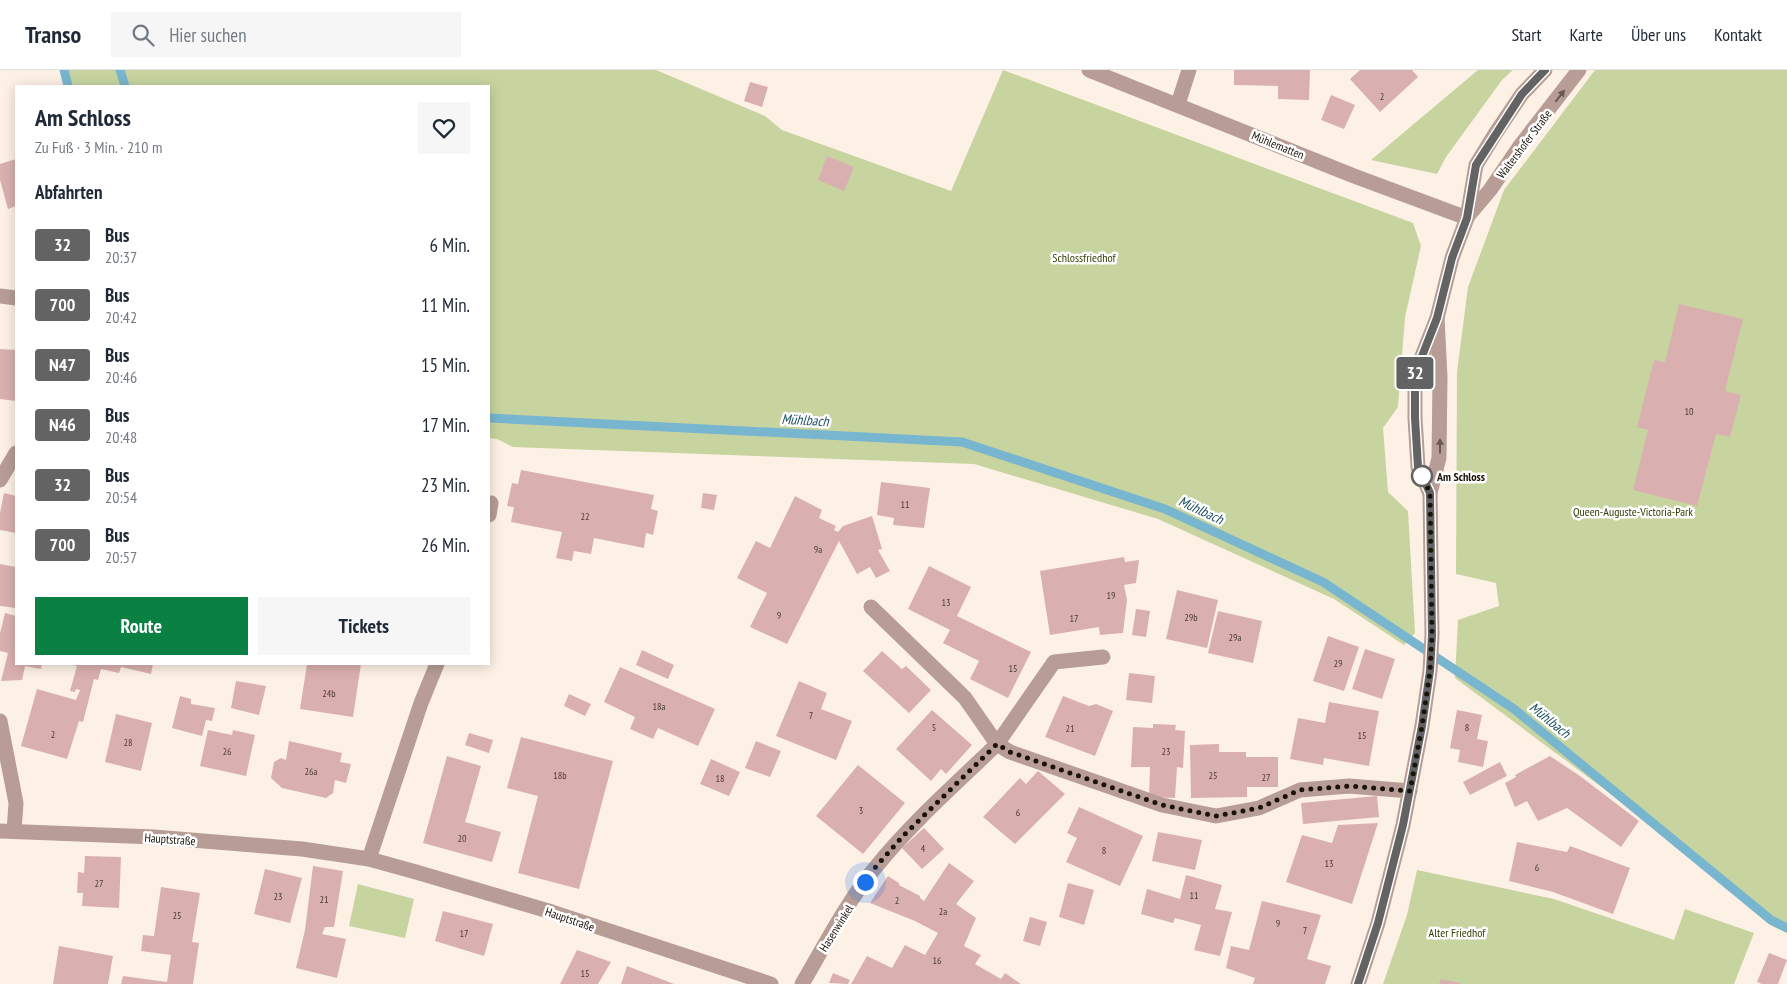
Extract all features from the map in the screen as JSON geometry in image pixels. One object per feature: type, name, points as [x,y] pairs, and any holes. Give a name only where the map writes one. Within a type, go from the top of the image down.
[{"type":"street","name":"Mühlematten","points":[[1089,70],[1354,176],[1467,218]]},
{"type":"street","points":[[1178,104],[1189,70]]},
{"type":"street","name":"Waltershofer Straße","points":[[1430,493],[1418,467],[1415,374],[1437,318],[1452,258],[1467,218],[1476,165],[1522,94],[1545,70]]},
{"type":"street","name":"Waltershofer Straße","points":[[1467,218],[1490,190],[1520,146],[1580,70]]},
{"type":"street","points":[[0,296],[15,298]]},
{"type":"street","name":"Waltershofer Straße","points":[[1358,984],[1378,923],[1403,825],[1422,726],[1430,671],[1432,635],[1430,493],[1439,458],[1440,377],[1437,318]]},
{"type":"street","points":[[0,480],[15,455]]},
{"type":"street","points":[[871,607],[964,698],[997,744],[1010,752],[1162,805],[1216,816],[1259,808],[1300,790],[1349,786],[1410,791]]},
{"type":"street","name":"Hasenwinkel","points":[[802,984],[846,910],[874,869],[903,836],[997,744],[1054,662],[1103,657]]},
{"type":"street","points":[[368,860],[421,703],[437,665]]},
{"type":"street","points":[[0,721],[16,803],[7,831]]},
{"type":"street","name":"Hauptstraße","points":[[7,831],[154,837],[302,849],[368,860],[416,872],[552,912],[771,984]]},
{"type":"green space","name":"Schlossfriedhof","points":[[63,70],[656,70],[765,116],[782,130],[951,191],[1003,70],[1413,223],[1421,246],[1405,317],[1398,407],[1383,428],[1388,492],[1408,511],[1415,633],[1404,645],[1334,599],[1158,519],[974,464],[513,447],[497,439],[490,438],[490,85],[68,85]]},
{"type":"green space","points":[[1478,70],[1513,70],[1502,80],[1446,157],[1437,174],[1371,160]]},
{"type":"green space","name":"Queen-Auguste-Victoria-Park","points":[[1595,70],[1787,70],[1787,933],[1770,925],[1643,818],[1455,678],[1458,620],[1499,606],[1496,583],[1456,574],[1457,372],[1468,287],[1504,190]]},
{"type":"green space","name":"Alter Friedhof","points":[[1417,870],[1554,899],[1674,940],[1685,909],[1754,933],[1734,984],[1383,984],[1407,915]]},
{"type":"green space","points":[[358,884],[414,899],[405,938],[349,926]]},
{"type":"building","points":[[1234,70],[1310,70],[1309,100],[1278,99],[1278,86],[1234,85]]},
{"type":"building","points":[[1360,70],[1412,70],[1418,77],[1380,112],[1350,79]]},
{"type":"building","points":[[750,82],[768,87],[762,107],[744,101]]},
{"type":"building","points":[[1331,95],[1355,105],[1344,129],[1321,120]]},
{"type":"building","points":[[827,156],[854,167],[844,191],[818,180]]},
{"type":"building","points":[[15,159],[15,206],[8,209],[0,180],[0,164]]},
{"type":"building","points":[[1679,304],[1743,319],[1725,391],[1741,395],[1730,437],[1716,434],[1697,506],[1633,490],[1648,430],[1637,427],[1654,360],[1665,362]]},
{"type":"building","points":[[0,349],[15,350],[15,401],[0,399]]},
{"type":"building","points":[[521,470],[654,495],[651,509],[658,511],[653,535],[646,533],[644,548],[594,538],[591,554],[574,551],[572,561],[556,558],[562,532],[511,522],[514,507],[507,506],[512,483],[518,484]]},
{"type":"building","points":[[881,482],[930,488],[924,528],[893,525],[894,518],[877,515]]},
{"type":"building","points":[[4,493],[15,496],[15,533],[0,530],[0,513]]},
{"type":"building","points":[[703,493],[717,495],[714,510],[701,508]]},
{"type":"building","points":[[795,496],[822,510],[819,518],[836,526],[834,530],[838,532],[843,526],[872,516],[882,549],[878,550],[890,571],[876,578],[870,567],[857,574],[839,541],[787,644],[750,627],[767,593],[737,578],[756,541],[770,548]]},
{"type":"building","points":[[1124,557],[1125,562],[1139,560],[1136,583],[1124,585],[1127,600],[1123,633],[1100,635],[1099,627],[1050,635],[1040,571]]},
{"type":"building","points":[[0,564],[15,567],[15,608],[0,606]]},
{"type":"building","points":[[929,566],[971,587],[957,616],[1031,652],[1008,698],[970,679],[979,661],[943,643],[950,630],[908,609]]},
{"type":"building","points":[[1177,590],[1218,600],[1207,648],[1166,639]]},
{"type":"building","points":[[1136,609],[1150,611],[1146,637],[1132,635]]},
{"type":"building","points":[[1218,611],[1262,621],[1253,663],[1208,653]]},
{"type":"building","points":[[5,613],[15,616],[15,665],[42,665],[41,669],[25,666],[22,680],[1,681],[8,653],[0,651],[0,633]]},
{"type":"building","points":[[1328,636],[1359,647],[1344,691],[1313,681]]},
{"type":"building","points":[[1365,649],[1395,659],[1382,699],[1352,689]]},
{"type":"building","points":[[642,650],[674,665],[668,679],[636,665]]},
{"type":"building","points":[[882,651],[902,669],[906,666],[931,690],[909,713],[863,671]]},
{"type":"building","points":[[72,665],[153,665],[151,674],[121,667],[119,673],[101,669],[98,680],[94,679],[83,722],[79,721],[67,759],[21,746],[37,689],[76,700],[80,690],[70,691],[77,666]]},
{"type":"building","points":[[307,665],[361,665],[353,717],[300,709]]},
{"type":"building","points":[[620,667],[715,709],[698,746],[658,728],[653,739],[630,729],[635,717],[604,702]]},
{"type":"building","points":[[1129,673],[1155,676],[1152,703],[1126,700]]},
{"type":"building","points":[[236,681],[266,686],[259,715],[231,708]]},
{"type":"building","points":[[799,681],[827,693],[821,709],[852,721],[836,760],[776,736]]},
{"type":"building","points":[[569,694],[591,704],[585,716],[564,706]]},
{"type":"building","points":[[180,696],[191,699],[191,704],[215,708],[212,721],[206,720],[202,736],[172,728]]},
{"type":"building","points":[[1063,696],[1089,706],[1096,704],[1113,711],[1095,756],[1045,737]]},
{"type":"building","points":[[1329,702],[1379,711],[1369,766],[1324,758],[1323,765],[1290,759],[1298,718],[1325,723]]},
{"type":"building","points":[[932,710],[972,745],[946,774],[941,769],[931,781],[896,749]]},
{"type":"building","points":[[1457,710],[1482,715],[1477,739],[1488,741],[1483,767],[1458,762],[1460,750],[1450,748]]},
{"type":"building","points":[[116,714],[152,723],[141,771],[105,762]]},
{"type":"building","points":[[1153,724],[1176,725],[1175,730],[1185,731],[1183,768],[1177,767],[1175,798],[1149,797],[1150,767],[1131,767],[1133,727],[1153,728]]},
{"type":"building","points":[[208,730],[232,735],[233,730],[255,735],[246,776],[200,766]]},
{"type":"building","points":[[469,733],[493,740],[489,753],[465,745]]},
{"type":"building","points":[[521,737],[613,761],[579,889],[518,873],[538,796],[507,788]]},
{"type":"building","points":[[289,741],[342,753],[340,762],[351,764],[346,783],[335,780],[333,793],[326,798],[282,788],[271,778],[274,762],[281,758],[286,760]]},
{"type":"building","points":[[756,741],[781,751],[770,777],[745,768]]},
{"type":"building","points":[[1219,744],[1219,752],[1246,752],[1246,757],[1278,757],[1278,787],[1247,787],[1247,797],[1191,798],[1190,745]]},
{"type":"building","points":[[447,756],[481,766],[465,822],[501,832],[492,862],[423,843]]},
{"type":"building","points":[[1550,756],[1580,776],[1639,821],[1621,847],[1567,808],[1538,821],[1527,801],[1515,807],[1505,783],[1516,777],[1515,775]]},
{"type":"building","points":[[711,759],[740,772],[729,796],[700,784]]},
{"type":"building","points":[[1500,762],[1507,776],[1470,795],[1463,782]]},
{"type":"building","points":[[858,765],[905,803],[863,854],[816,816]]},
{"type":"building","points":[[1038,771],[1065,794],[1015,844],[983,817],[1020,778],[1026,784]]},
{"type":"building","points":[[1377,796],[1379,817],[1303,824],[1301,803]]},
{"type":"building","points":[[1079,807],[1143,836],[1120,886],[1066,862],[1077,838],[1067,833]]},
{"type":"building","points":[[1378,823],[1352,904],[1286,882],[1302,835],[1332,843],[1338,825]]},
{"type":"building","points":[[924,828],[944,849],[922,869],[902,848]]},
{"type":"building","points":[[1158,832],[1202,840],[1195,870],[1152,861]]},
{"type":"building","points":[[1517,842],[1567,852],[1570,846],[1630,868],[1613,914],[1553,892],[1509,881]]},
{"type":"building","points":[[85,856],[121,857],[119,908],[82,906],[83,893],[77,893],[78,872],[84,873]]},
{"type":"building","points":[[949,863],[974,881],[956,904],[976,918],[964,946],[981,955],[975,964],[1001,979],[1005,973],[1021,984],[851,984],[867,956],[892,968],[905,945],[925,955],[938,933],[915,921],[870,903],[888,876],[899,883],[899,885],[920,896],[924,901]]},
{"type":"building","points":[[313,866],[343,871],[334,927],[325,927],[322,934],[346,939],[337,978],[296,968],[305,930]]},
{"type":"building","points":[[265,869],[302,878],[290,923],[254,914]]},
{"type":"building","points":[[1186,875],[1222,885],[1215,909],[1232,912],[1220,956],[1194,950],[1201,925],[1175,918],[1173,923],[1141,914],[1147,889],[1180,899]]},
{"type":"building","points":[[1068,883],[1094,890],[1084,925],[1059,917]]},
{"type":"building","points":[[161,887],[200,893],[192,942],[199,943],[193,984],[121,984],[123,976],[167,982],[171,955],[141,951],[143,935],[154,936]]},
{"type":"building","points":[[1262,901],[1321,915],[1307,959],[1331,966],[1325,984],[1253,984],[1255,978],[1226,968],[1231,946],[1249,950]]},
{"type":"building","points":[[443,911],[493,924],[484,956],[435,941]]},
{"type":"building","points":[[1030,917],[1047,922],[1040,946],[1023,941]]},
{"type":"building","points":[[59,946],[113,956],[108,984],[53,984]]},
{"type":"building","points":[[577,950],[611,962],[598,984],[560,984]]},
{"type":"building","points":[[1769,953],[1787,960],[1778,984],[1762,984],[1757,982]]},
{"type":"building","points":[[627,966],[674,984],[621,984]]},
{"type":"building","points":[[833,973],[850,980],[848,984],[829,983]]},
{"type":"building","points":[[1441,979],[1460,983],[1460,984],[1439,984]]},
{"type":"waterway","name":"Mühlbach","points":[[64,70],[68,85]]},
{"type":"waterway","points":[[120,70],[125,85]]},
{"type":"waterway","name":"Mühlbach","points":[[490,418],[962,442],[1165,509],[1323,582],[1514,709],[1771,920],[1787,928]]},
{"type":"bus line","name":"32","points":[[1358,984],[1378,923],[1403,825],[1422,726],[1430,671],[1432,635],[1430,493],[1418,467],[1415,374],[1437,318],[1452,258],[1467,218],[1476,165],[1522,94],[1545,70]]},
{"type":"place","name":"Am Schloss","points":[[1422,476]]},
{"type":"route","points":[[865,882],[903,836],[997,744],[1010,752],[1162,805],[1216,816],[1259,808],[1300,790],[1349,786],[1410,791],[1428,689],[1432,635],[1430,493],[1422,476]]}]
